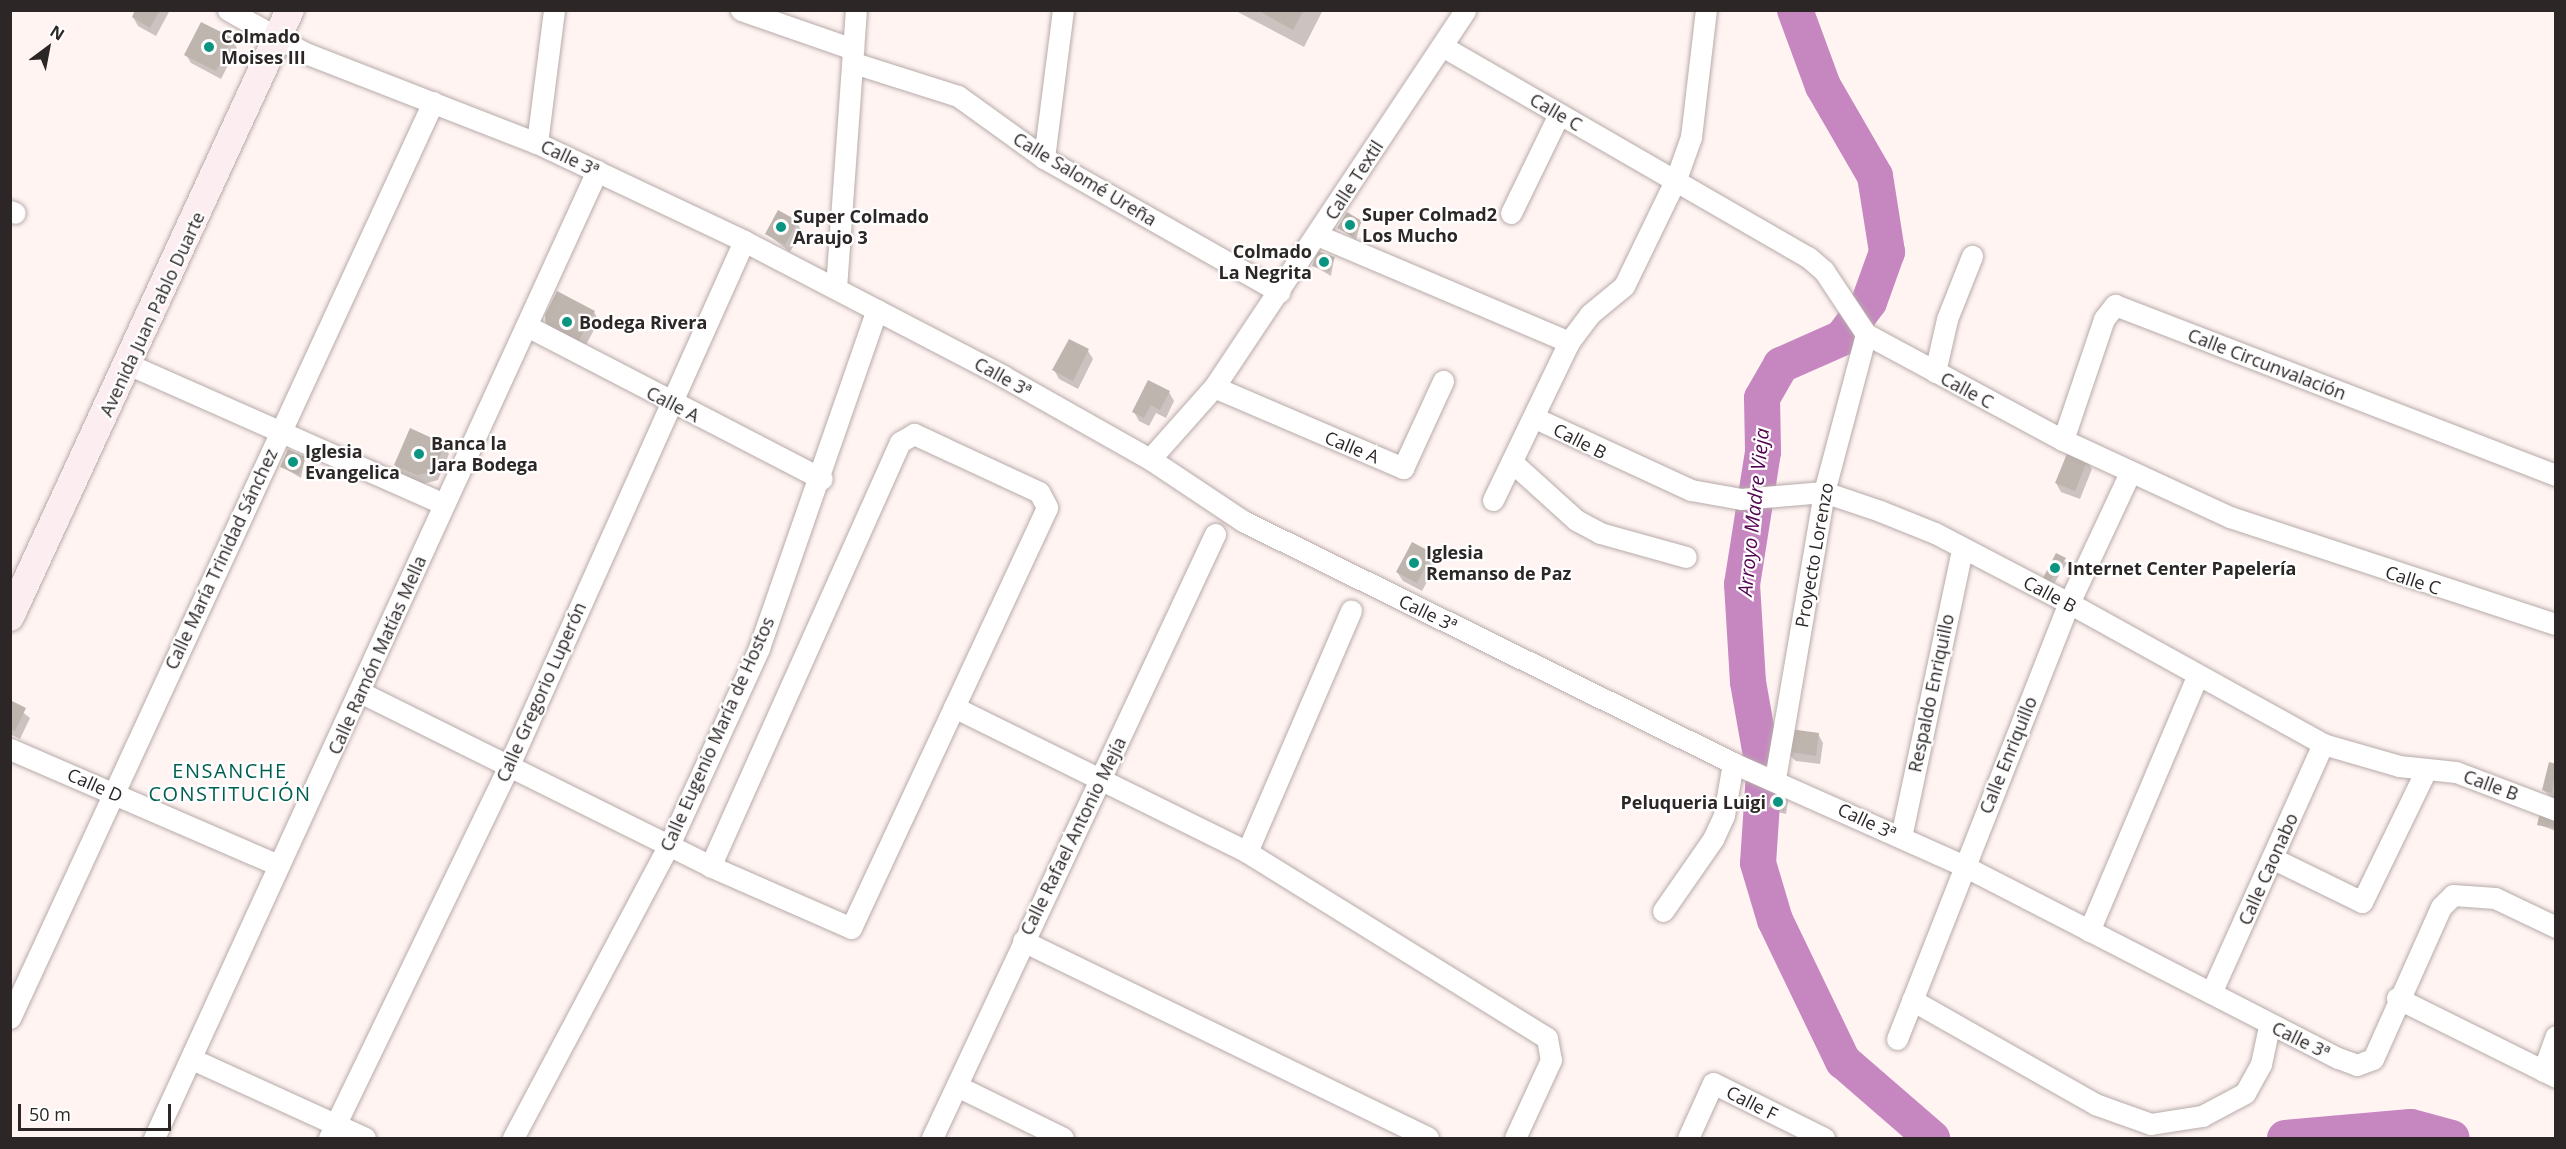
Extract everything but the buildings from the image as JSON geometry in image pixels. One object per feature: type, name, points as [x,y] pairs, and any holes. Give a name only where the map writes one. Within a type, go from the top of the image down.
[{"type":"main road","name":"Avenida Juan Pablo Duarte","points":[[10,617],[130,365],[290,10]]},
{"type":"street","name":"Calle 3ª","points":[[228,10],[303,52],[537,143],[744,241],[877,310],[1150,459],[1243,521],[1738,765],[1775,779],[1964,867],[2269,1025],[2338,1058],[2368,1064],[2441,907],[2453,896],[2495,898],[2556,927]]},
{"type":"street","points":[[537,143],[555,10]]},
{"type":"street","name":"Calle Salomé Ureña","points":[[741,10],[958,96],[1044,158],[1280,292]]},
{"type":"street","points":[[836,288],[856,10]]},
{"type":"street","points":[[1044,158],[1063,10]]},
{"type":"street","name":"Calle Textil","points":[[1150,459],[1214,387],[1280,292],[1465,10]]},
{"type":"street","points":[[1493,500],[1535,418],[1569,342],[1590,314],[1624,286],[1676,179],[1691,137],[1706,10]]},
{"type":"street","name":"Calle C","points":[[1442,46],[1808,257],[1846,302],[1866,334],[2129,475],[2333,553],[2556,624]]},
{"type":"street","name":"Calle María Trinidad Sánchez","points":[[10,1017],[110,792],[280,435],[433,102]]},
{"type":"street","points":[[1511,213],[1559,114]]},
{"type":"street","name":"Calle Ramón Matías Mella","points":[[154,1138],[192,1059],[278,865],[362,693],[444,504],[597,171]]},
{"type":"street","points":[[1317,236],[1569,342]]},
{"type":"street","name":"Calle Gregorio Luperón","points":[[333,1131],[509,765],[668,402],[744,241]]},
{"type":"street","points":[[1935,372],[1947,319],[1972,256]]},
{"type":"street","name":"Calle Circunvalación","points":[[2063,440],[2104,319],[2115,306],[2556,475]]},
{"type":"street","name":"Calle Eugenio María de Hostos","points":[[513,1138],[669,845],[759,648],[822,479],[877,310]]},
{"type":"street","name":"Calle A","points":[[527,326],[668,402],[822,479]]},
{"type":"street","name":"Proyecto Lorenzo","points":[[1775,779],[1824,492],[1866,334]]},
{"type":"street","points":[[130,365],[280,435],[444,504]]},
{"type":"street","name":"Calle A","points":[[1214,387],[1403,468],[1443,381]]},
{"type":"street","name":"Calle B","points":[[1535,418],[1657,478],[1741,499],[1768,499],[1824,492],[1935,532],[1962,549],[2069,603],[2197,677],[2323,744],[2427,770],[2456,772],[2556,810]]},
{"type":"street","points":[[362,693],[710,866],[851,928],[1047,507],[1039,492],[910,435],[900,442],[710,866]]},
{"type":"street","points":[[1513,463],[1576,520],[1600,533],[1686,557]]},
{"type":"street","name":"Calle Enriquillo","points":[[1897,1039],[2069,603],[2129,475]]},
{"type":"street","name":"Calle Rafael Antonio Mejía","points":[[932,1138],[1215,534]]},
{"type":"street","name":"Respaldo Enriquillo","points":[[1900,837],[1962,549]]},
{"type":"street","points":[[1247,852],[1351,610]]},
{"type":"street","points":[[2089,931],[2197,677]]},
{"type":"street","points":[[954,707],[1247,852],[1547,1038],[1551,1060],[1515,1138]]},
{"type":"street","name":"Calle Caonabo","points":[[2211,993],[2274,859],[2323,744]]},
{"type":"street","name":"Calle D","points":[[10,749],[278,865]]},
{"type":"street","points":[[1663,911],[1713,839],[1724,815],[1738,765]]},
{"type":"street","points":[[2274,859],[2362,902],[2427,770]]},
{"type":"street","points":[[1023,941],[1428,1138]]},
{"type":"street","points":[[2397,998],[2549,1074],[2556,1036]]},
{"type":"street","points":[[1912,1000],[2095,1104],[2151,1124],[2202,1116],[2245,1093],[2262,1064],[2269,1025]]},
{"type":"street","points":[[192,1059],[333,1131],[366,1138]]},
{"type":"street","name":"Calle F","points":[[1688,1138],[1713,1083],[1824,1138]]},
{"type":"street","points":[[957,1086],[1063,1138]]},
{"type":"waterway","name":"Arroyo Madre Vieja","points":[[1795,10],[1823,86],[1875,176],[1887,252],[1869,302],[1842,338],[1781,365],[1762,398],[1763,452],[1742,584],[1748,682],[1764,773],[1758,863],[1775,920],[1843,1061],[1932,1138]]},
{"type":"waterway","name":"Arroyo Madre Vieja","points":[[2285,1138],[2411,1127],[2452,1138]]},
{"type":"place","name":"Colmado Moises III","points":[[209,47]]},
{"type":"place","name":"Super Colmad2 Los Mucho","points":[[1350,225]]},
{"type":"place","name":"Super Colmado Araujo 3","points":[[781,227]]},
{"type":"place","name":"Colmado La Negrita","points":[[1324,262]]},
{"type":"place","name":"Bodega Rivera","points":[[567,322]]},
{"type":"place","name":"Banca la Jara Bodega","points":[[419,454]]},
{"type":"place","name":"Iglesia Evangelica","points":[[293,462]]},
{"type":"place","name":"Iglesia Remanso de Paz","points":[[1414,563]]},
{"type":"place","name":"Internet Center Papelería","points":[[2055,568]]},
{"type":"place","name":"Peluqueria Luigi","points":[[1778,802]]},
{"type":"district","name":"ENSANCHE CONSTITUCIÓN","points":[[230,782]]}]
